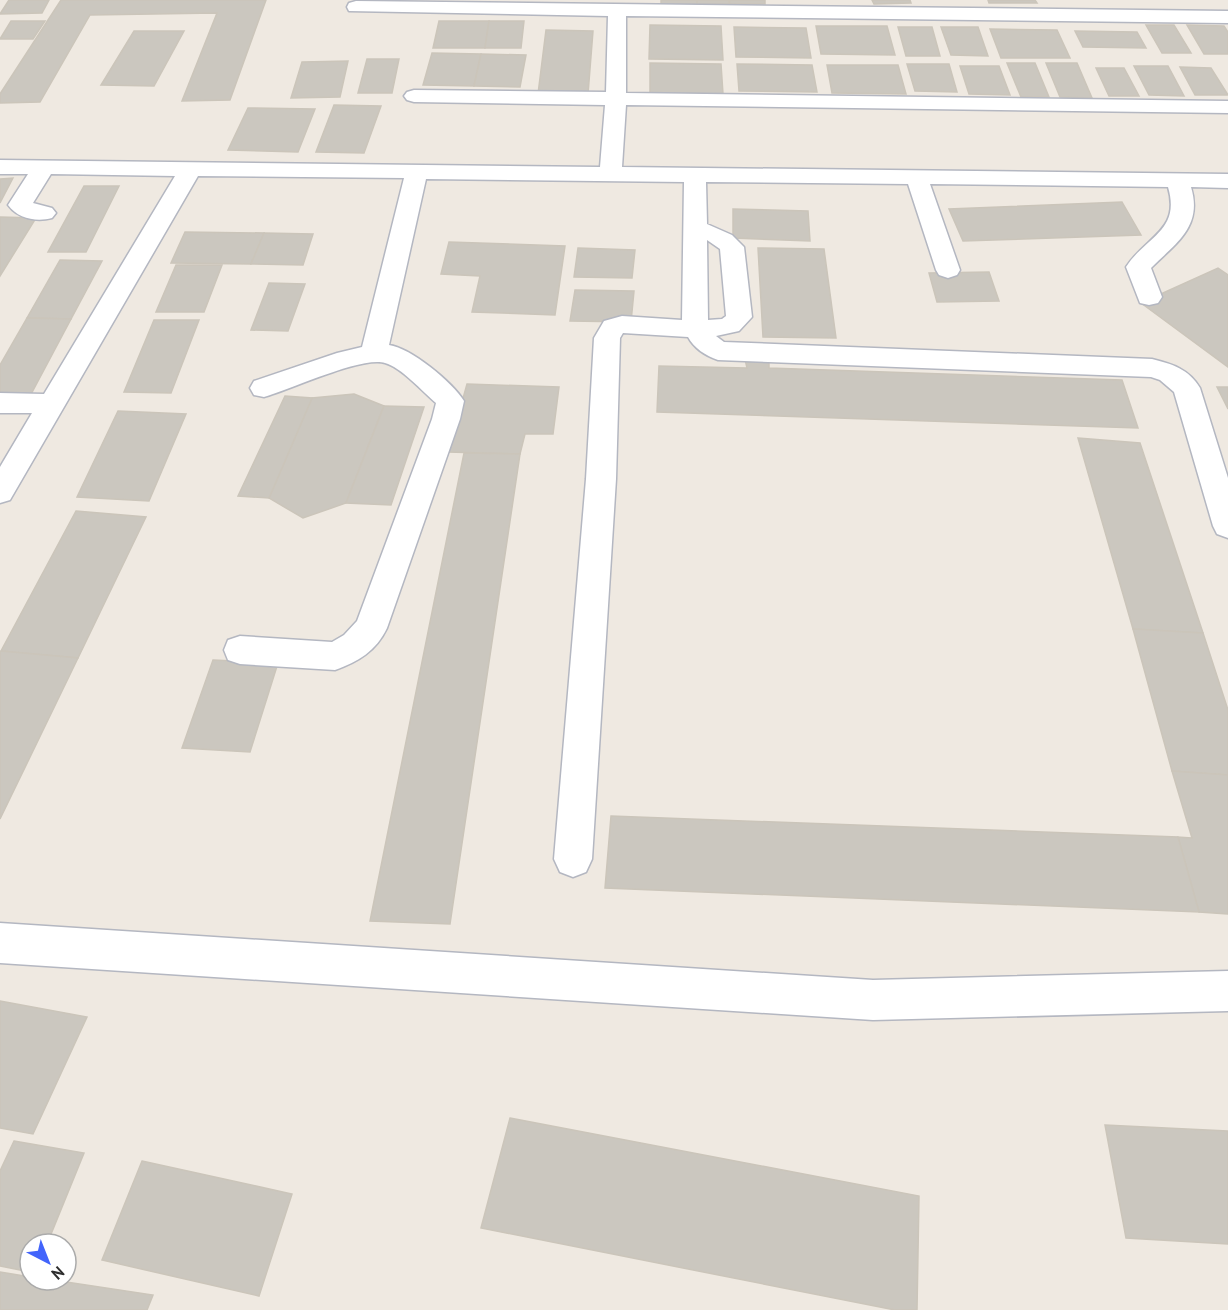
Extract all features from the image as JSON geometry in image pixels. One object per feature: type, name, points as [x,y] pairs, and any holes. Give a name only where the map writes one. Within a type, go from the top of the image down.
[{"type":"street","points":[[356,7],[617,12],[865,7],[1055,8],[1228,17]]},
{"type":"street","points":[[610,174],[616,101],[617,12]]},
{"type":"street","points":[[414,96],[616,101],[1228,107]]},
{"type":"street","points":[[0,167],[1228,181]]},
{"type":"street","points":[[44,213],[29,212],[20,205],[45,167]]},
{"type":"street","points":[[0,492],[190,168]]},
{"type":"street","points":[[374,353],[416,173]]},
{"type":"street","points":[[695,175],[695,328],[700,338],[718,351],[1152,368],[1169,373],[1186,388],[1228,526]]},
{"type":"street","points":[[917,178],[948,270]]},
{"type":"street","points":[[1149,297],[1138,267],[1179,226],[1184,203],[1177,180]]},
{"type":"street","points":[[573,860],[601,479],[607,338],[613,327],[622,324],[695,328],[725,327],[735,323],[739,317],[732,247],[726,239],[695,228]]},
{"type":"street","points":[[240,650],[335,656],[356,645],[370,628],[446,420],[450,401],[421,374],[392,354],[374,353],[346,359],[264,388]]},
{"type":"street","points":[[0,403],[51,404]]},
{"type":"street","points":[[0,943],[873,1000],[1228,991]]},
{"type":"building","points":[[9,0],[49,0],[42,13],[0,14]]},
{"type":"building","points":[[61,0],[266,0],[230,100],[182,101],[217,13],[90,15],[40,102],[0,103],[0,94]]},
{"type":"building","points":[[661,0],[697,0],[697,4],[661,4]]},
{"type":"building","points":[[697,0],[729,0],[730,4],[697,4]]},
{"type":"building","points":[[729,0],[765,0],[765,4],[730,4]]},
{"type":"building","points":[[872,0],[910,0],[911,3],[874,4]]},
{"type":"building","points":[[988,0],[1035,0],[1037,3],[989,3]]},
{"type":"building","points":[[11,21],[45,21],[33,39],[0,39]]},
{"type":"building","points":[[439,21],[489,21],[485,48],[433,48]]},
{"type":"building","points":[[489,21],[524,21],[521,48],[485,48]]},
{"type":"building","points":[[650,25],[721,26],[723,60],[649,59]]},
{"type":"building","points":[[1146,25],[1174,25],[1191,53],[1162,53]]},
{"type":"building","points":[[1187,25],[1224,26],[1228,32],[1228,54],[1204,54]]},
{"type":"building","points":[[816,26],[887,26],[895,55],[821,54]]},
{"type":"building","points":[[734,27],[806,28],[811,58],[736,57]]},
{"type":"building","points":[[898,27],[932,27],[940,56],[906,56]]},
{"type":"building","points":[[941,27],[978,27],[988,56],[951,55]]},
{"type":"building","points":[[990,29],[1057,30],[1070,58],[1001,58]]},
{"type":"building","points":[[546,30],[593,31],[588,94],[538,94]]},
{"type":"building","points":[[134,31],[184,31],[154,86],[101,85]]},
{"type":"building","points":[[1075,31],[1137,32],[1146,48],[1083,47]]},
{"type":"building","points":[[432,53],[481,54],[474,86],[423,85]]},
{"type":"building","points":[[481,54],[526,55],[520,87],[474,86]]},
{"type":"building","points":[[367,59],[399,59],[392,93],[358,93]]},
{"type":"building","points":[[348,61],[340,97],[291,98],[302,62]]},
{"type":"building","points":[[650,63],[721,64],[723,94],[650,93]]},
{"type":"building","points":[[1007,63],[1035,63],[1049,97],[1021,97]]},
{"type":"building","points":[[1046,63],[1077,63],[1092,98],[1060,97]]},
{"type":"building","points":[[737,64],[812,65],[817,92],[739,91]]},
{"type":"building","points":[[907,64],[949,64],[957,92],[915,91]]},
{"type":"building","points":[[827,65],[898,65],[906,94],[832,93]]},
{"type":"building","points":[[960,66],[999,66],[1010,95],[969,94]]},
{"type":"building","points":[[1134,66],[1168,66],[1184,96],[1149,95]]},
{"type":"building","points":[[1180,67],[1211,68],[1228,95],[1195,95]]},
{"type":"building","points":[[1096,68],[1124,68],[1139,96],[1109,96]]},
{"type":"building","points":[[334,105],[381,106],[364,153],[316,152]]},
{"type":"building","points":[[248,108],[315,109],[298,152],[228,150]]},
{"type":"building","points":[[13,178],[0,203],[0,179]]},
{"type":"building","points":[[84,186],[119,186],[86,252],[48,252]]},
{"type":"building","points":[[1122,202],[1141,235],[963,241],[949,209]]},
{"type":"building","points":[[733,209],[808,211],[810,241],[733,238]]},
{"type":"building","points":[[0,217],[36,218],[0,276]]},
{"type":"building","points":[[185,232],[264,233],[251,264],[171,263]]},
{"type":"building","points":[[264,233],[313,234],[303,265],[251,264]]},
{"type":"building","points":[[449,242],[565,246],[555,315],[472,312],[480,276],[441,274]]},
{"type":"building","points":[[578,248],[635,250],[632,278],[574,277]]},
{"type":"building","points":[[758,248],[824,249],[836,338],[763,337]]},
{"type":"building","points":[[60,260],[102,261],[71,319],[27,318]]},
{"type":"building","points":[[176,265],[222,265],[204,312],[156,312]]},
{"type":"building","points":[[1218,268],[1228,275],[1228,367],[1141,303]]},
{"type":"building","points":[[989,272],[999,301],[937,302],[929,273]]},
{"type":"building","points":[[269,283],[305,284],[288,331],[251,330]]},
{"type":"building","points":[[575,290],[634,291],[631,322],[570,321]]},
{"type":"building","points":[[27,318],[71,319],[29,398],[0,397],[0,365]]},
{"type":"building","points":[[154,320],[199,320],[171,393],[124,392]]},
{"type":"building","points":[[745,359],[769,359],[769,368],[1122,380],[1138,428],[657,412],[659,366],[747,368]]},
{"type":"building","points":[[467,384],[559,387],[553,434],[525,434],[520,454],[448,452]]},
{"type":"building","points":[[1217,387],[1228,387],[1228,409]]},
{"type":"building","points":[[354,394],[384,406],[346,503],[303,518],[269,498],[312,398]]},
{"type":"building","points":[[285,396],[312,398],[269,498],[238,496]]},
{"type":"building","points":[[384,406],[424,407],[391,505],[346,503]]},
{"type":"building","points":[[118,411],[186,414],[149,501],[77,497]]},
{"type":"building","points":[[1078,438],[1140,443],[1203,633],[1133,629]]},
{"type":"building","points":[[464,453],[520,454],[450,924],[370,921]]},
{"type":"building","points":[[76,511],[146,517],[78,658],[1,651]]},
{"type":"building","points":[[1133,629],[1203,633],[1228,710],[1228,775],[1172,771]]},
{"type":"building","points":[[1,651],[78,658],[0,819],[0,653]]},
{"type":"building","points":[[213,660],[278,663],[250,752],[182,748]]},
{"type":"building","points":[[1172,771],[1228,775],[1228,914],[1199,912],[1178,837],[1192,838]]},
{"type":"building","points":[[611,816],[1178,837],[1199,912],[605,888]]},
{"type":"building","points":[[0,1001],[87,1017],[33,1134],[0,1128]]},
{"type":"building","points":[[510,1118],[919,1196],[917,1310],[895,1310],[481,1228]]},
{"type":"building","points":[[1105,1125],[1228,1131],[1228,1244],[1126,1238]]},
{"type":"building","points":[[14,1141],[84,1153],[52,1232],[18,1232],[18,1270],[0,1266],[0,1171]]},
{"type":"building","points":[[142,1161],[292,1194],[259,1296],[102,1260]]},
{"type":"building","points":[[0,1272],[18,1275],[18,1292],[78,1292],[78,1284],[153,1295],[147,1310],[0,1310]]}]
